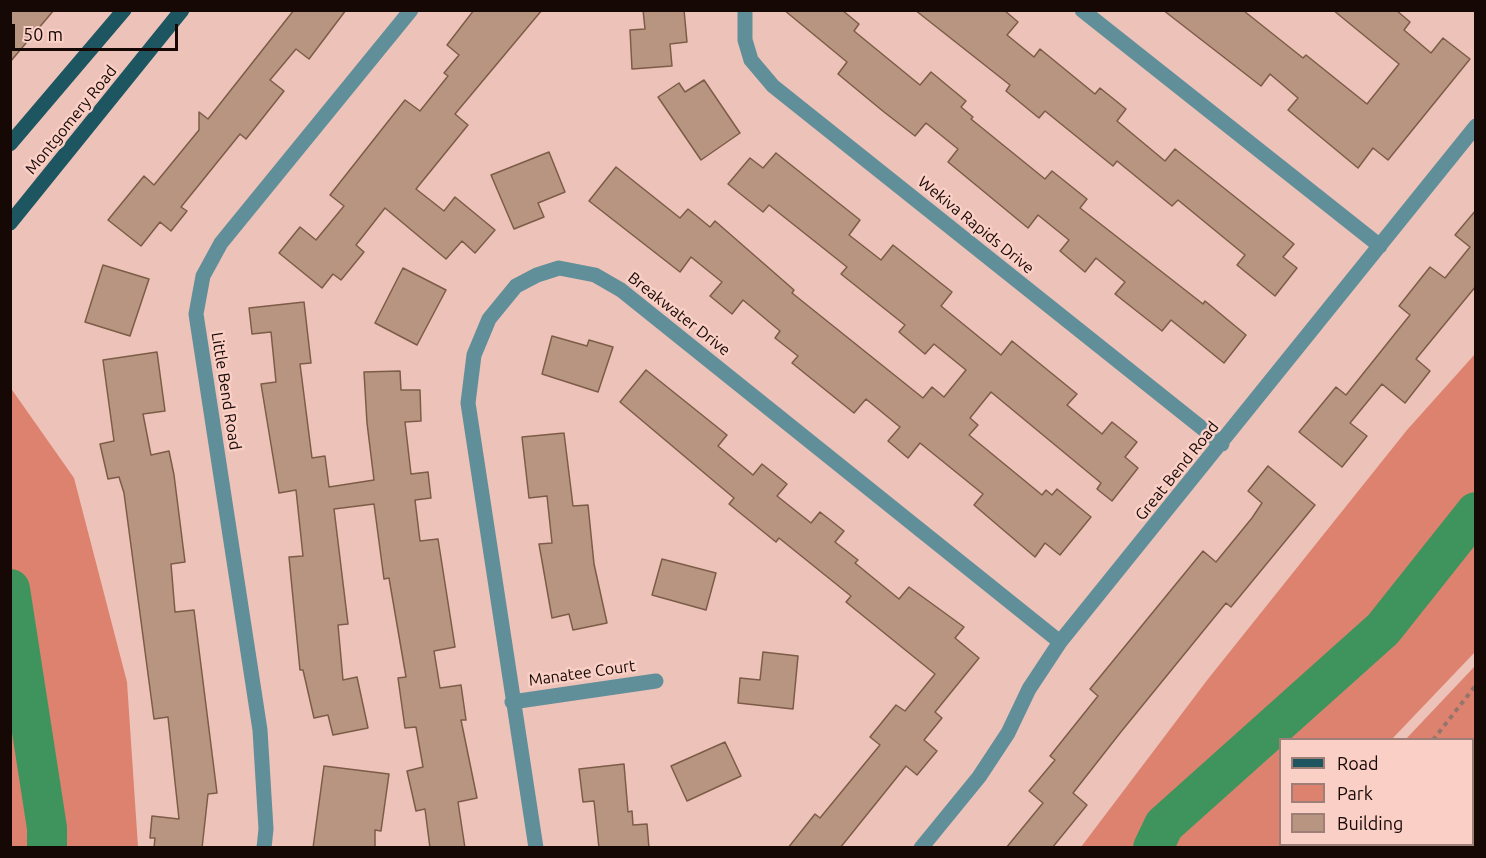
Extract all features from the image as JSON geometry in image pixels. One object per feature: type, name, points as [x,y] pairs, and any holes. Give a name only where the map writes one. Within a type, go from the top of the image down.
[{"type":"main road","name":"Montgomery Road","points":[[10,144],[124,10]]},
{"type":"main road","name":"Montgomery Road","points":[[10,224],[182,10]]},
{"type":"street","name":"Little Bend Road","points":[[264,848],[266,829],[260,730],[196,314],[203,276],[221,243],[411,10]]},
{"type":"street","name":"Wekiva Rapids Drive","points":[[745,10],[745,40],[751,60],[773,86],[1222,444]]},
{"type":"street","points":[[1082,10],[1380,246]]},
{"type":"street","name":"Great Bend Road","points":[[921,848],[1008,734],[1029,689],[1060,642],[1222,444],[1476,126]]},
{"type":"street","name":"Breakwater Drive","points":[[536,848],[468,403],[474,355],[489,319],[516,286],[537,275],[559,268],[595,275],[621,290],[1060,642]]},
{"type":"street","name":"Manatee Court","points":[[512,702],[656,681]]},
{"type":"path","points":[[1435,738],[1476,685]]},
{"type":"green space","points":[[1475,354],[1475,652],[1393,738],[1279,738],[1279,846],[1313,847],[1081,847],[1208,679],[1407,430]]},
{"type":"green space","points":[[10,387],[74,478],[127,682],[138,847],[11,847]]},
{"type":"green space","points":[[1475,666],[1475,847],[1325,847],[1474,846],[1474,738],[1407,738]]},
{"type":"building","points":[[10,10],[54,10],[10,62]]},
{"type":"building","points":[[294,10],[346,10],[309,59],[296,49],[270,80],[284,91],[246,139],[240,134],[181,207],[187,211],[171,231],[160,222],[141,246],[108,220],[144,176],[154,185],[199,130],[199,112],[208,119]]},
{"type":"building","points":[[474,10],[542,10],[455,114],[468,125],[416,189],[444,211],[455,197],[495,230],[475,253],[462,241],[446,259],[385,208],[356,245],[364,252],[341,280],[333,274],[322,288],[279,253],[300,227],[316,240],[344,206],[330,195],[405,100],[420,111],[448,76],[444,73],[459,55],[447,45]]},
{"type":"building","points":[[643,10],[684,10],[687,42],[670,44],[672,66],[632,69],[630,30],[645,29]]},
{"type":"building","points":[[784,10],[842,10],[859,24],[854,31],[920,85],[931,72],[966,101],[961,107],[973,117],[971,119],[1045,179],[1052,171],[1087,199],[1080,208],[1203,304],[1205,301],[1246,335],[1224,363],[1171,320],[1162,331],[1115,294],[1125,282],[1096,258],[1085,272],[1060,251],[1069,240],[1038,215],[1028,228],[948,162],[958,149],[926,123],[915,136],[838,74],[847,62]]},
{"type":"building","points":[[915,10],[1004,10],[1018,22],[1007,35],[1034,57],[1040,49],[1095,94],[1100,88],[1126,109],[1117,121],[1165,161],[1175,149],[1294,244],[1283,257],[1297,268],[1275,296],[1237,265],[1245,255],[1178,200],[1172,206],[1117,161],[1113,166],[1045,111],[1039,118],[1006,91],[1010,85]]},
{"type":"building","points":[[1163,10],[1244,11],[1303,58],[1306,55],[1367,104],[1399,64],[1333,10],[1396,10],[1410,22],[1404,30],[1431,53],[1443,38],[1470,59],[1388,160],[1373,148],[1358,168],[1288,110],[1298,98],[1270,74],[1261,86]]},
{"type":"building","points":[[704,80],[740,133],[701,160],[658,97],[679,83],[685,92]]},
{"type":"building","points":[[549,152],[565,192],[538,203],[544,217],[514,229],[491,175]]},
{"type":"building","points":[[776,153],[860,220],[849,235],[881,260],[893,245],[952,292],[941,306],[1001,355],[1012,341],[1077,394],[1067,405],[1102,434],[1112,422],[1137,442],[1125,457],[1138,468],[1112,501],[1097,489],[1101,483],[991,392],[970,418],[978,425],[969,435],[1042,495],[1046,490],[1052,495],[1057,489],[1091,517],[1060,555],[1045,543],[1035,557],[974,505],[983,494],[920,443],[908,458],[888,441],[900,427],[866,399],[854,413],[792,363],[798,356],[775,338],[780,331],[743,300],[732,314],[710,296],[722,282],[691,257],[680,272],[589,201],[616,167],[680,218],[688,209],[710,227],[715,221],[794,290],[792,293],[923,398],[932,387],[944,397],[966,370],[934,344],[925,354],[899,332],[905,325],[841,274],[847,267],[769,205],[763,212],[728,184],[750,158],[763,168]]},
{"type":"building","points":[[1476,210],[1476,286],[1416,359],[1430,371],[1405,403],[1382,384],[1350,423],[1367,436],[1342,467],[1299,432],[1336,387],[1346,395],[1410,315],[1399,306],[1430,267],[1445,278],[1470,247],[1455,235]]},
{"type":"building","points":[[103,265],[149,279],[130,336],[85,322]]},
{"type":"building","points":[[403,268],[446,290],[417,345],[375,323]]},
{"type":"building","points":[[304,302],[311,363],[300,364],[312,458],[325,456],[329,487],[374,480],[364,372],[400,371],[401,390],[420,390],[421,421],[405,422],[411,474],[428,472],[431,498],[415,500],[420,541],[438,539],[455,647],[434,651],[440,688],[461,685],[466,720],[461,720],[477,798],[458,802],[465,848],[430,848],[425,809],[416,811],[407,771],[423,767],[416,727],[405,728],[398,678],[406,677],[389,578],[384,579],[374,504],[334,509],[348,624],[338,625],[343,680],[357,677],[368,728],[333,735],[328,715],[314,718],[303,670],[300,670],[289,557],[303,556],[296,490],[279,493],[261,384],[276,382],[271,332],[252,334],[249,308]]},
{"type":"building","points":[[552,336],[587,346],[589,340],[613,347],[598,392],[542,374]]},
{"type":"building","points":[[157,352],[165,411],[143,414],[151,455],[169,451],[174,475],[185,562],[171,564],[175,612],[194,610],[217,793],[208,794],[202,848],[154,848],[155,838],[150,838],[152,816],[179,819],[168,717],[154,719],[124,493],[119,477],[108,479],[100,444],[114,441],[103,360]]},
{"type":"building","points":[[646,370],[727,435],[718,446],[753,475],[762,464],[787,484],[777,496],[811,523],[820,512],[844,531],[835,542],[858,560],[855,563],[899,599],[909,587],[964,627],[955,638],[979,658],[935,712],[942,718],[924,740],[937,751],[917,775],[906,766],[840,848],[788,848],[815,814],[820,818],[880,745],[870,737],[896,705],[905,711],[935,674],[846,602],[851,596],[779,538],[776,542],[729,504],[734,498],[620,402]]},
{"type":"building","points":[[564,433],[573,506],[588,505],[594,564],[607,623],[573,630],[569,614],[552,618],[539,544],[552,543],[547,496],[529,498],[522,437]]},
{"type":"building","points":[[1268,466],[1315,505],[1231,607],[1226,603],[1073,793],[1087,805],[1052,848],[1006,848],[1043,803],[1029,791],[1055,760],[1050,756],[1098,696],[1090,689],[1203,551],[1216,562],[1252,518],[1262,503],[1248,491]]},
{"type":"building","points":[[662,559],[716,573],[706,610],[652,595]]},
{"type":"building","points":[[763,652],[798,656],[793,709],[738,703],[740,678],[760,680]]},
{"type":"building","points":[[725,742],[741,776],[687,801],[671,766]]},
{"type":"building","points":[[624,764],[628,812],[632,811],[633,825],[647,824],[649,848],[599,848],[594,801],[583,802],[579,769]]},
{"type":"building","points":[[324,766],[389,774],[381,831],[375,830],[375,848],[313,848]]},
{"type":"waterway","points":[[1153,848],[1164,825],[1383,629],[1476,512]]},
{"type":"waterway","points":[[10,589],[47,828],[47,848]]}]
